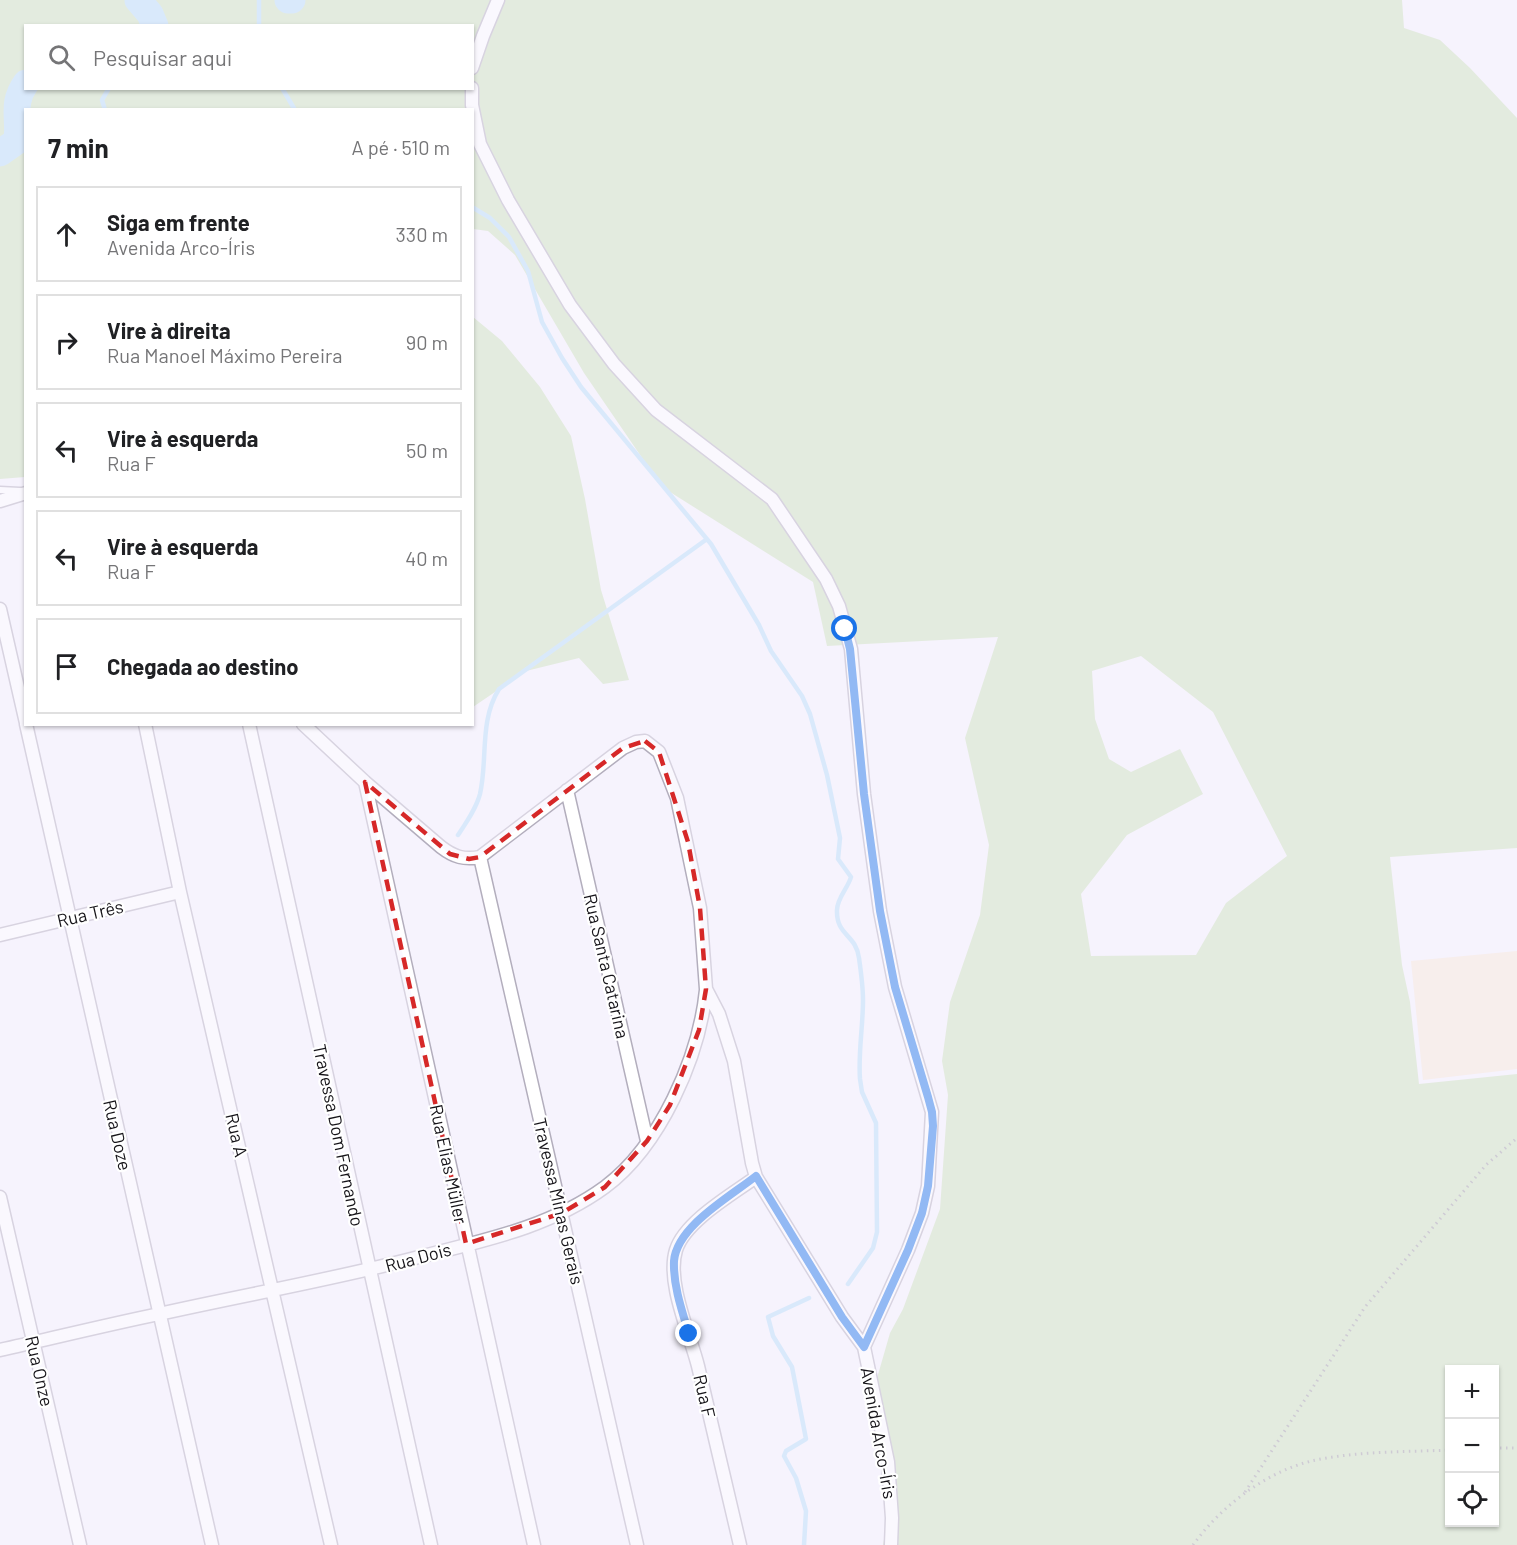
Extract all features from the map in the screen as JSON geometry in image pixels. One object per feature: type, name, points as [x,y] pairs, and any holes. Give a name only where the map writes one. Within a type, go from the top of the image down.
[{"type":"street","points":[[474,62],[498,0]]},
{"type":"street","name":"Avenida Arco-Íris","points":[[472,90],[473,108]]},
{"type":"street","name":"Avenida Arco-Íris","points":[[474,115],[480,144],[508,200],[570,304],[614,364],[656,410],[772,499],[826,579],[839,606],[850,649],[864,794],[880,911],[895,987],[932,1112],[928,1186],[922,1213],[908,1250],[864,1347],[888,1462],[892,1508],[891,1545]]},
{"type":"street","points":[[0,501],[24,493]]},
{"type":"street","name":"Rua Doze","points":[[0,609],[24,715]]},
{"type":"street","name":"Rua Doze","points":[[26,726],[212,1545]]},
{"type":"street","name":"Rua A","points":[[145,726],[180,892],[331,1545]]},
{"type":"street","name":"Travessa Dom Fernando","points":[[249,726],[431,1545]]},
{"type":"street","points":[[305,726],[365,782],[450,854],[469,859],[480,857],[623,748],[645,741],[659,752],[677,798],[688,842],[700,908],[706,989],[719,1014],[734,1061],[756,1176],[842,1317],[864,1347]]},
{"type":"street","name":"Rua Elias Müller","points":[[365,782],[534,1545]]},
{"type":"street","name":"Rua Santa Catarina","points":[[567,790],[647,1142]]},
{"type":"street","name":"Travessa Minas Gerais","points":[[480,857],[637,1545]]},
{"type":"street","name":"Rua Três","points":[[0,935],[180,892]]},
{"type":"street","name":"Rua Dois","points":[[0,1350],[369,1269],[510,1233],[562,1213],[584,1201],[624,1171],[647,1142],[670,1105],[688,1061],[699,1030],[706,989]]},
{"type":"street","name":"Rua F","points":[[740,1545],[675,1282],[674,1261],[681,1239],[698,1220],[756,1176]]},
{"type":"street","name":"Rua Onze","points":[[0,1197],[80,1545]]},
{"type":"lane","points":[[0,490],[24,492]]},
{"type":"path","points":[[1245,1492],[1365,1307],[1486,1165],[1517,1138]]},
{"type":"path","points":[[1499,1448],[1517,1448]]},
{"type":"path","points":[[1193,1545],[1219,1514],[1245,1492],[1278,1474],[1313,1460],[1351,1454],[1445,1450]]},
{"type":"highlighted area","points":[[645,741],[659,752],[688,842],[700,908],[706,989],[699,1030],[670,1105],[647,1141],[605,1187],[562,1213],[466,1244],[365,782],[450,854],[469,859],[480,857],[623,748]]},
{"type":"shaded area","points":[[1517,951],[1517,1069],[1423,1080],[1411,961]]},
{"type":"green space","points":[[0,0],[1402,0],[1404,28],[1440,40],[1517,118],[1517,848],[1390,857],[1419,1084],[1517,1074],[1517,1545],[883,1545],[890,1505],[873,1392],[890,1333],[903,1309],[940,1209],[948,1095],[942,1061],[950,1002],[980,915],[989,845],[965,738],[998,637],[827,646],[813,582],[662,487],[584,373],[515,255],[488,231],[474,229],[474,108],[24,108],[24,477],[0,479]],"holes":[[[1141,656],[1213,712],[1287,856],[1226,903],[1196,955],[1091,956],[1081,894],[1127,835],[1203,794],[1180,749],[1131,772],[1109,759],[1095,719],[1092,671]]]},
{"type":"green space","points":[[474,318],[502,341],[540,387],[571,436],[601,590],[629,680],[603,684],[579,658],[526,671],[474,706]]},
{"type":"waterway","points":[[138,0],[150,14],[154,24]]},
{"type":"waterway","points":[[259,0],[259,24]]},
{"type":"waterway","points":[[0,153],[17,141],[17,105],[24,86]]},
{"type":"waterway","points":[[104,108],[102,100],[108,90]]},
{"type":"waterway","points":[[283,90],[294,108]]},
{"type":"waterway","points":[[474,208],[490,218],[509,237],[528,271],[542,322],[562,358],[581,387],[711,544],[759,625],[771,651],[802,696],[810,714],[827,775],[840,838],[838,859],[851,877],[837,910],[840,925],[854,944],[859,958],[863,1000],[860,1079],[862,1092],[876,1123],[877,1232],[873,1248],[848,1284]]},
{"type":"waterway","points":[[458,835],[480,794],[486,727],[499,689],[707,539]]},
{"type":"waterway","points":[[804,1545],[806,1511],[796,1478],[784,1456],[786,1451],[806,1439],[792,1367],[773,1336],[768,1317],[809,1298]]},
{"type":"route","points":[[689,1334],[675,1282],[676,1250],[681,1239],[698,1220],[756,1176],[842,1317],[864,1347],[908,1250],[922,1213],[928,1186],[932,1112],[895,987],[880,911],[864,794],[850,649],[845,629]]}]
